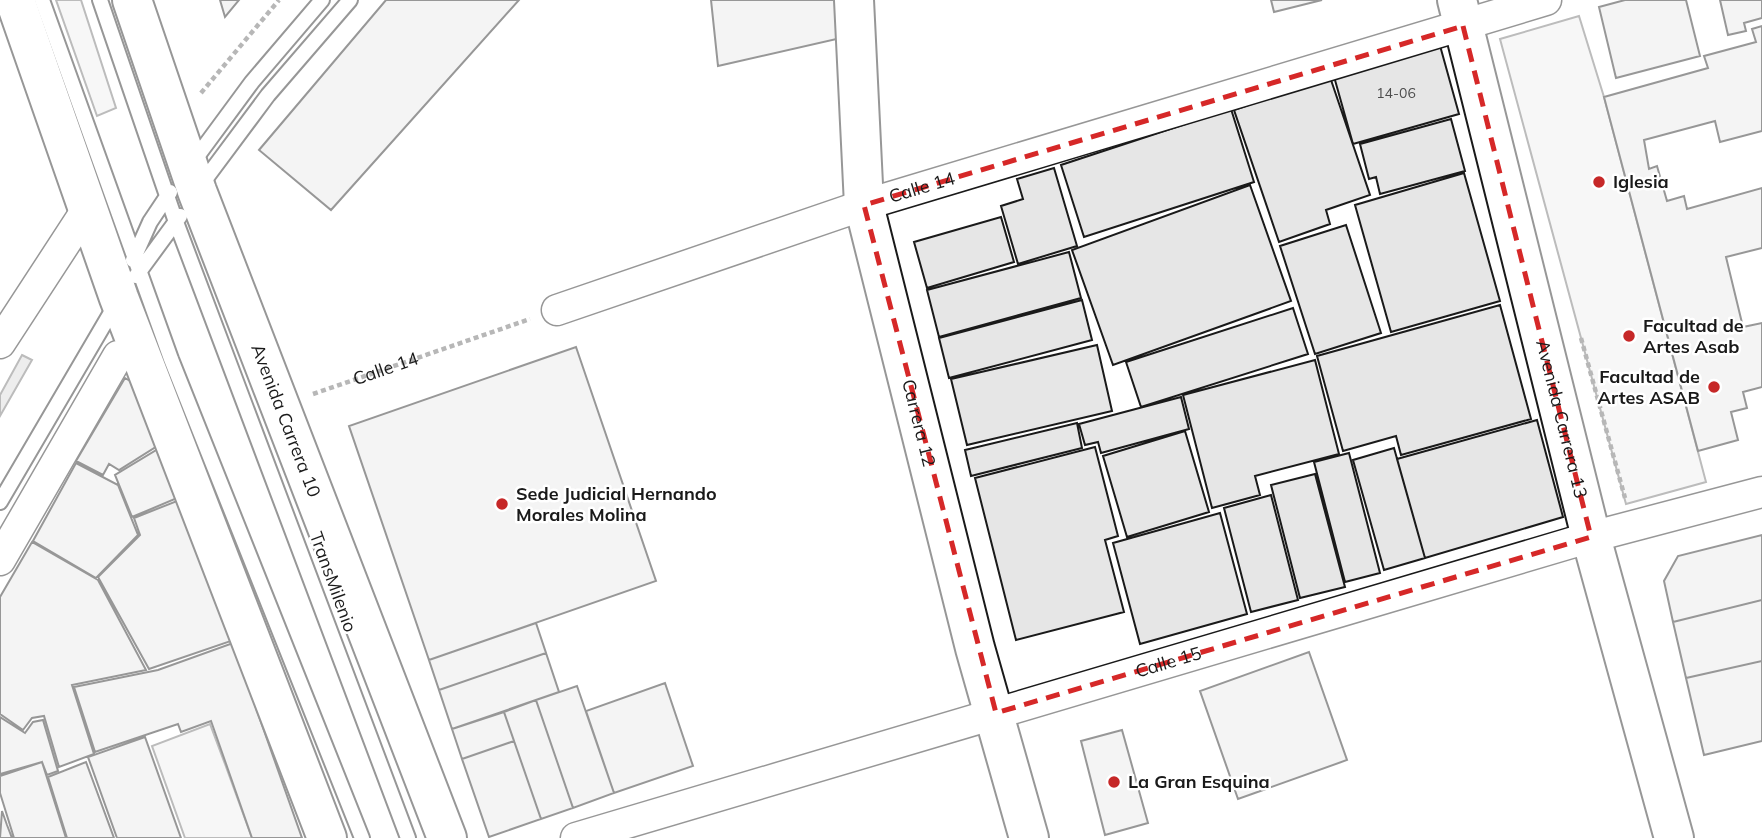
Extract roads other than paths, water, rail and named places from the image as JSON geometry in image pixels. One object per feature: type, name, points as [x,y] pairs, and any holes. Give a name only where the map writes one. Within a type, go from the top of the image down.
[{"type":"main road","points":[[15,0],[88,208],[129,285],[327,838]]},
{"type":"main road","name":"Avenida Carrera 10","points":[[132,0],[182,194],[447,838]]},
{"type":"main road","name":"Carrera 12","points":[[853,0],[864,205],[975,648],[996,713],[1029,838]]},
{"type":"main road","name":"Avenida Carrera 13","points":[[1460,13],[1591,537],[1675,838]]},
{"type":"street","name":"Calle 14","points":[[557,310],[864,205],[1460,13],[1546,0]]},
{"type":"street","points":[[0,343],[88,208]]},
{"type":"street","points":[[0,560],[118,356]]},
{"type":"street","name":"Calle 15","points":[[576,838],[1591,537],[1762,492]]},
{"type":"lane","points":[[42,0],[134,256],[129,285]]},
{"type":"lane","name":"TransMilenio","points":[[100,0],[182,194],[408,838]]},
{"type":"lane","points":[[0,502],[182,194],[252,82],[322,0]]},
{"type":"lane","points":[[350,0],[182,194],[134,256],[129,285],[176,372],[362,838]]},
{"type":"place","name":"Iglesia","points":[[1599,182]]},
{"type":"place","name":"Facultad de Artes Asab","points":[[1629,336]]},
{"type":"place","name":"Facultad de Artes ASAB","points":[[1714,387]]},
{"type":"place","name":"Sede Judicial Hernando Morales Molina","points":[[502,504]]},
{"type":"place","name":"La Gran Esquina","points":[[1114,782]]}]
